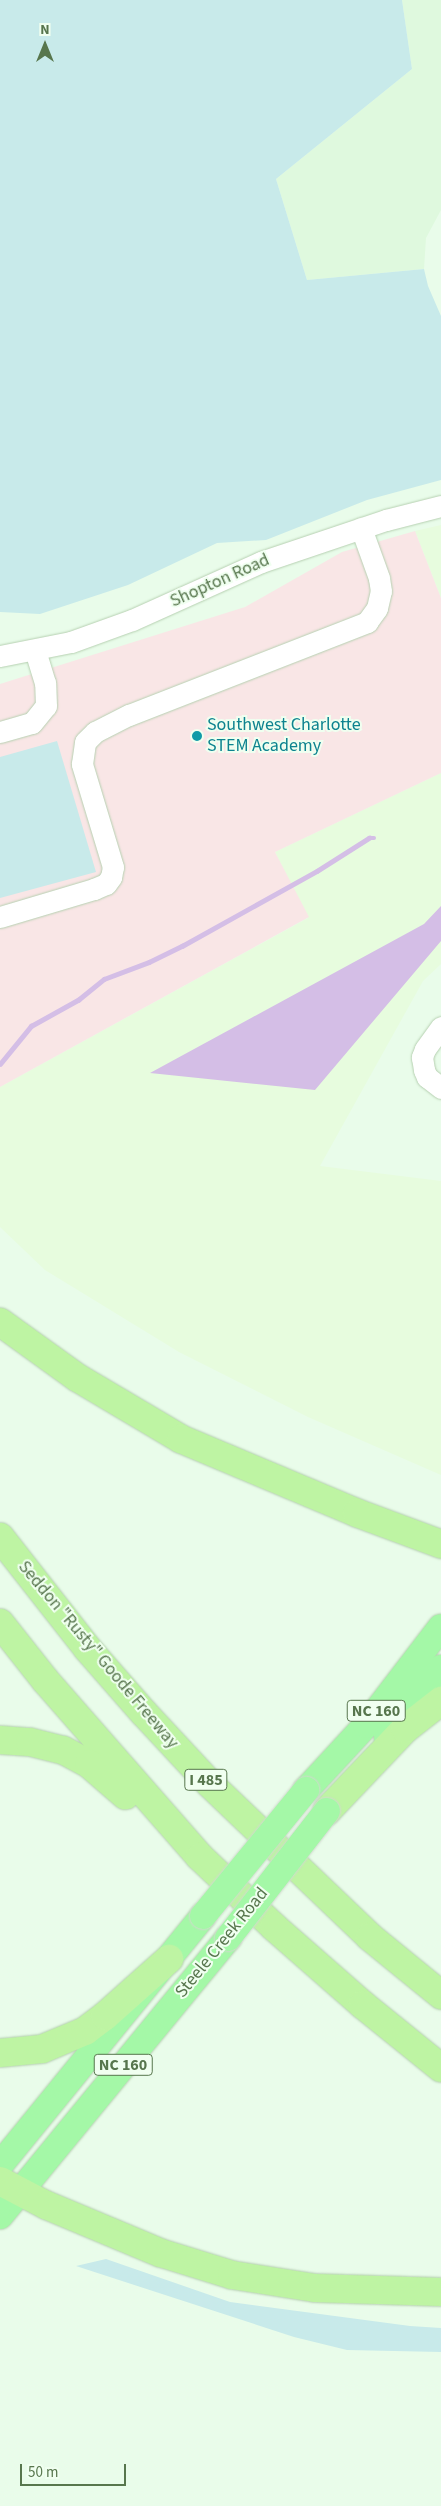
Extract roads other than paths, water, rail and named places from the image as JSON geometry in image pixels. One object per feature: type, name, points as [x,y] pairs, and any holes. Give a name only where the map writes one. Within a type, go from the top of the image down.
[{"type":"highway","points":[[0,1322],[78,1378],[181,1439],[357,1513],[441,1544]]},
{"type":"highway","name":"Seddon \"Rusty\" Goode Freeway","points":[[0,1537],[87,1648],[210,1784],[370,1937],[441,1996]]},
{"type":"highway","points":[[0,1623],[45,1680],[200,1857]]},
{"type":"highway","points":[[327,1811],[405,1729],[441,1700]]},
{"type":"highway","points":[[0,1740],[48,1745],[89,1764],[139,1809],[200,1857],[274,1927],[363,2005],[441,2068]]},
{"type":"highway","points":[[210,1784],[393,1936],[441,1971]]},
{"type":"highway","points":[[0,2053],[42,2049],[85,2031],[105,2016],[169,1959]]},
{"type":"highway","points":[[10,2186],[161,2253],[232,2275],[315,2288],[441,2292]]},
{"type":"main road","name":"Steele Creek Road","points":[[0,2165],[306,1790],[366,1724],[441,1627]]},
{"type":"main road","name":"Steele Creek Road","points":[[0,2216],[10,2186],[228,1938],[441,1668]]},
{"type":"street","name":"Shopton Road","points":[[0,656],[71,642],[132,620],[260,562],[361,528],[441,506]]},
{"type":"street","points":[[0,917],[94,889],[106,884],[111,878],[111,861],[82,764],[85,742],[95,732],[129,716],[367,622],[377,608],[381,591],[379,578],[361,528]]},
{"type":"street","points":[[0,732],[32,723],[46,706],[45,683],[35,650]]},
{"type":"street","points":[[441,1027],[425,1049],[422,1057],[424,1070],[428,1077],[441,1088]]},
{"type":"waterway","points":[[0,1064],[31,1026],[78,1000],[104,979],[149,962],[182,946],[317,871],[369,838],[374,838]]},
{"type":"place","name":"Southwest Charlotte STEM Academy","points":[[197,736]]}]
